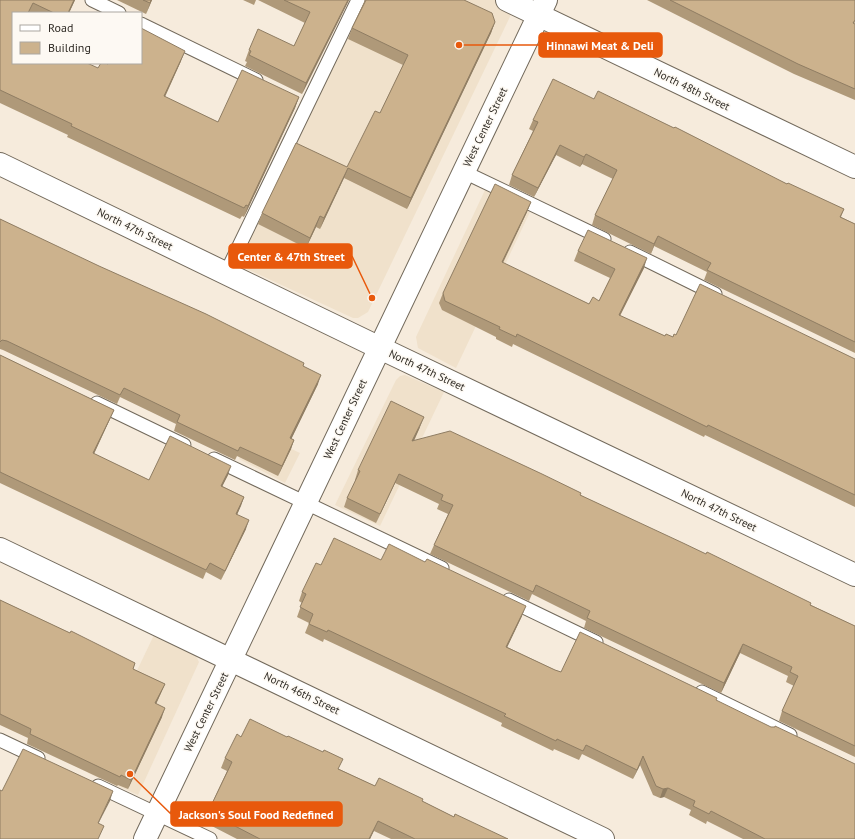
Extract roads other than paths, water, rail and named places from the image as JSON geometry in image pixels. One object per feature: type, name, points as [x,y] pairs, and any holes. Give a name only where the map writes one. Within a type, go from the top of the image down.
[{"type":"street","name":"North 48th Street","points":[[508,0],[542,8],[855,167]]},
{"type":"street","name":"West Center Street","points":[[145,839],[542,8]]},
{"type":"street","name":"North 47th Street","points":[[0,164],[380,348],[855,575]]},
{"type":"street","name":"North 46th Street","points":[[0,549],[603,839]]},
{"type":"lane","points":[[92,0],[117,12]]},
{"type":"lane","points":[[226,273],[358,0]]},
{"type":"lane","points":[[142,24],[265,85]]},
{"type":"lane","points":[[293,98],[307,105]]},
{"type":"lane","points":[[464,172],[727,300]]},
{"type":"lane","points":[[85,398],[456,575]]},
{"type":"lane","points":[[499,595],[606,646]]},
{"type":"lane","points":[[691,687],[805,742]]},
{"type":"lane","points":[[0,740],[49,763]]},
{"type":"lane","points":[[84,780],[210,839]]},
{"type":"place","name":"Hinnawi Meat & Deli","points":[[459,45]]},
{"type":"place","name":"Center & 47th Street","points":[[372,298]]},
{"type":"place","name":"Jackson's Soul Food Redefined","points":[[130,774]]}]
